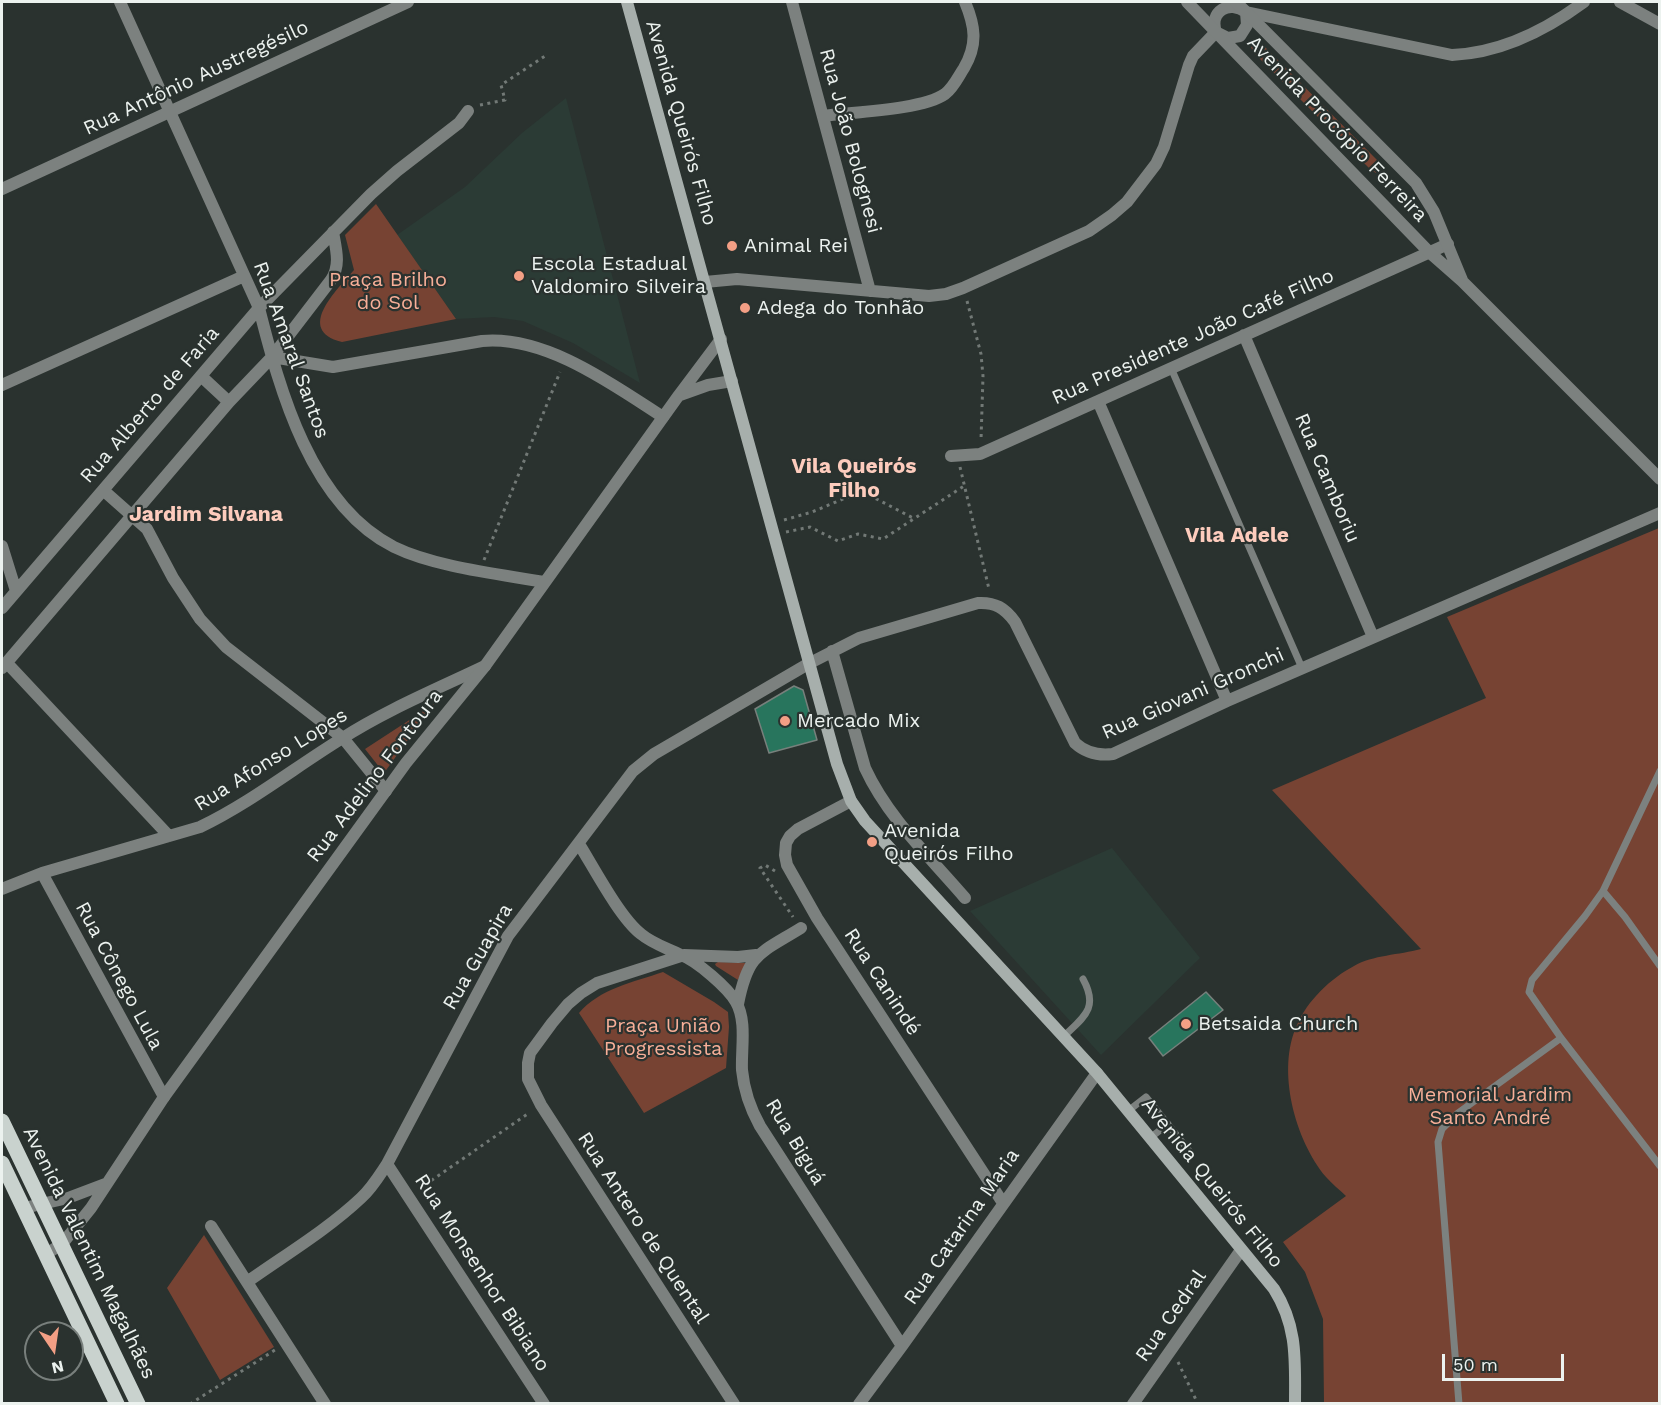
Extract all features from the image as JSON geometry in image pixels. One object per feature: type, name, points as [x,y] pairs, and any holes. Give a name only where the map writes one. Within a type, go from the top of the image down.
[{"type":"main road","name":"Avenida Queirós Filho","points":[[627,2],[808,664],[837,764],[851,801],[865,821],[1064,1036],[1274,1289],[1289,1319],[1295,1348],[1295,1404]]},
{"type":"main road","name":"Avenida Valentim Magalhães","points":[[2,1122],[138,1404]]},
{"type":"main road","name":"Avenida Valentim Magalhães","points":[[2,1163],[117,1404]]},
{"type":"street","name":"Rua Amaral Santos","points":[[120,2],[259,308],[272,357],[297,432],[321,475],[341,504],[368,530],[394,547],[438,562],[544,582]]},
{"type":"street","name":"Rua Antônio Austregésilo","points":[[2,189],[408,2]]},
{"type":"street","name":"Rua João Bolognesi","points":[[792,2],[870,291]]},
{"type":"street","points":[[823,116],[927,103],[947,92],[971,55],[974,41],[965,2]]},
{"type":"street","name":"Avenida Procópio Ferreira","points":[[1187,2],[1429,252],[1462,281],[1659,479]]},
{"type":"street","name":"Avenida Procópio Ferreira","points":[[1236,2],[1416,183],[1434,212],[1462,281]]},
{"type":"street","points":[[1246,12],[1247,25],[1240,36],[1228,38],[1216,32],[1215,17],[1225,7],[1233,6],[1246,12],[1452,55],[1481,52],[1538,31],[1584,2]]},
{"type":"street","points":[[1620,2],[1659,24]]},
{"type":"street","points":[[705,282],[737,279],[929,296],[946,294],[1089,231],[1127,202],[1156,164],[1164,147],[1189,65],[1194,56],[1216,32]]},
{"type":"street","name":"Rua Alberto de Faria","points":[[2,608],[259,308],[371,194],[459,123],[468,111]]},
{"type":"street","points":[[169,836],[4,665],[229,402],[272,357],[337,271],[338,262],[333,232]]},
{"type":"street","name":"Rua Presidente João Café Filho","points":[[954,456],[980,453],[1448,244]]},
{"type":"street","points":[[2,385],[244,276]]},
{"type":"street","name":"Rua Camboriu","points":[[1244,335],[1373,637]]},
{"type":"street","points":[[272,357],[333,367],[499,339],[536,346],[566,359],[663,417]]},
{"type":"street","name":"Rua Adelino Fontoura","points":[[46,1254],[62,1244],[91,1208],[164,1097],[406,763],[485,666],[721,339]]},
{"type":"street","points":[[201,376],[229,402]]},
{"type":"street","points":[[679,395],[708,385],[732,381]]},
{"type":"street","points":[[1098,401],[1227,701]]},
{"type":"street","points":[[103,490],[147,529],[173,578],[200,619],[226,647],[343,738],[386,791]]},
{"type":"street","name":"Rua Giovani Gronchi","points":[[808,664],[874,632],[978,603],[989,602],[998,606],[1015,622],[1069,736],[1082,749],[1100,756],[1113,754],[1227,701],[1659,513]]},
{"type":"street","points":[[2,546],[16,591]]},
{"type":"street","points":[[832,651],[865,768],[872,783],[890,810],[965,898]]},
{"type":"street","name":"Rua Guapira","points":[[247,1282],[327,1225],[361,1198],[372,1186],[387,1164],[508,936],[633,771],[642,763],[808,664]]},
{"type":"street","name":"Rua Afonso Lopes","points":[[2,889],[42,873],[200,827],[224,815],[386,713],[485,666]]},
{"type":"street","points":[[787,865],[786,843],[790,836],[798,829],[851,801]]},
{"type":"street","points":[[579,844],[621,911],[639,933],[655,945],[684,956],[725,987],[738,1004]]},
{"type":"street","name":"Rua Canindé","points":[[787,865],[817,918],[1003,1203]]},
{"type":"street","name":"Rua Cônego Lula","points":[[42,873],[164,1097]]},
{"type":"street","points":[[684,956],[756,955],[801,928]]},
{"type":"street","points":[[738,1004],[745,973],[756,955]]},
{"type":"street","name":"Rua Antero de Quental","points":[[684,956],[597,983],[581,993],[568,1004],[536,1043],[530,1053],[527,1070],[530,1087],[540,1105],[734,1404]]},
{"type":"street","name":"Rua Biguá","points":[[738,1004],[742,1027],[742,1069],[751,1110],[902,1346]]},
{"type":"street","name":"Rua Catarina Maria","points":[[862,1402],[1096,1073]]},
{"type":"street","name":"Rua Monsenhor Bibiano","points":[[387,1164],[544,1404]]},
{"type":"street","points":[[24,1208],[68,1198],[105,1184]]},
{"type":"street","points":[[212,1226],[325,1404]]},
{"type":"street","name":"Rua Cedral","points":[[1133,1404],[1241,1250]]},
{"type":"lane","points":[[1171,368],[1302,668]]},
{"type":"lane","points":[[1659,771],[1603,891],[1530,985],[1529,995],[1659,1166]]},
{"type":"lane","points":[[1603,891],[1625,917],[1659,966]]},
{"type":"lane","points":[[1064,1036],[1089,1009],[1090,998],[1083,979]]},
{"type":"lane","points":[[1460,1404],[1438,1142],[1442,1129],[1458,1113],[1561,1038]]},
{"type":"lane","points":[[1128,1111],[1146,1097],[1190,1152]]},
{"type":"lane","points":[[1150,1138],[1168,1124]]},
{"type":"path","points":[[468,111],[481,105],[505,100],[501,85],[545,56]]},
{"type":"path","points":[[963,288],[981,354],[983,375],[980,453]]},
{"type":"path","points":[[480,571],[566,359]]},
{"type":"path","points":[[954,456],[968,496],[989,587]]},
{"type":"path","points":[[772,529],[810,526],[838,541],[858,534],[883,539],[964,486]]},
{"type":"path","points":[[772,529],[855,494],[869,495],[913,518]]},
{"type":"path","points":[[787,865],[775,872],[765,864],[760,868],[801,928]]},
{"type":"path","points":[[408,1196],[540,1105]]},
{"type":"path","points":[[190,1404],[286,1343]]},
{"type":"path","points":[[1171,1349],[1198,1404]]},
{"type":"shaded area","name":"Escola Estadual Valdomiro Silveira","points":[[566,98],[640,383],[573,343],[523,321],[494,317],[456,319],[397,235],[465,187],[522,133]]},
{"type":"shaded area","points":[[1112,848],[1200,958],[1101,1055],[970,911]]},
{"type":"green space","points":[[1255,42],[1262,44],[1379,162],[1382,168],[1376,173],[1371,170],[1253,52],[1251,47]]},
{"type":"green space","name":"Praça Brilho do Sol","points":[[376,204],[456,319],[342,342],[328,336],[321,328],[320,319],[331,298],[354,270],[345,235]]},
{"type":"green space","name":"Memorial Jardim Santo André","points":[[1659,528],[1659,1403],[1324,1403],[1323,1319],[1305,1272],[1283,1242],[1346,1196],[1326,1177],[1315,1162],[1298,1125],[1289,1083],[1288,1063],[1291,1043],[1301,1016],[1307,1007],[1337,977],[1361,962],[1421,949],[1272,790],[1486,698],[1447,617]]},
{"type":"green space","points":[[434,704],[384,773],[365,749]]},
{"type":"green space","points":[[718,962],[746,963],[738,980],[716,966]]},
{"type":"green space","name":"Praça União Progressista","points":[[663,972],[728,1012],[726,1068],[644,1113],[579,1013],[596,998],[607,992]]},
{"type":"green space","points":[[204,1235],[274,1347],[220,1380],[167,1288]]},
{"type":"building","name":"Mercado Mix","points":[[794,686],[803,690],[817,740],[769,753],[755,709]]},
{"type":"building","name":"Betsaida Church","points":[[1206,992],[1223,1010],[1163,1056],[1149,1038]]},
{"type":"place","name":"Animal Rei","points":[[732,246]]},
{"type":"place","name":"Escola Estadual Valdomiro Silveira","points":[[519,276]]},
{"type":"place","name":"Adega do Tonhão","points":[[745,308]]},
{"type":"place","name":"Mercado Mix","points":[[785,721]]},
{"type":"place","name":"Avenida Queirós Filho","points":[[872,842]]},
{"type":"place","name":"Betsaida Church","points":[[1186,1024]]},
{"type":"district","name":"Vila Queirós Filho","points":[[854,479]]},
{"type":"district","name":"Jardim Silvana","points":[[206,515]]},
{"type":"district","name":"Vila Adele","points":[[1237,536]]}]
